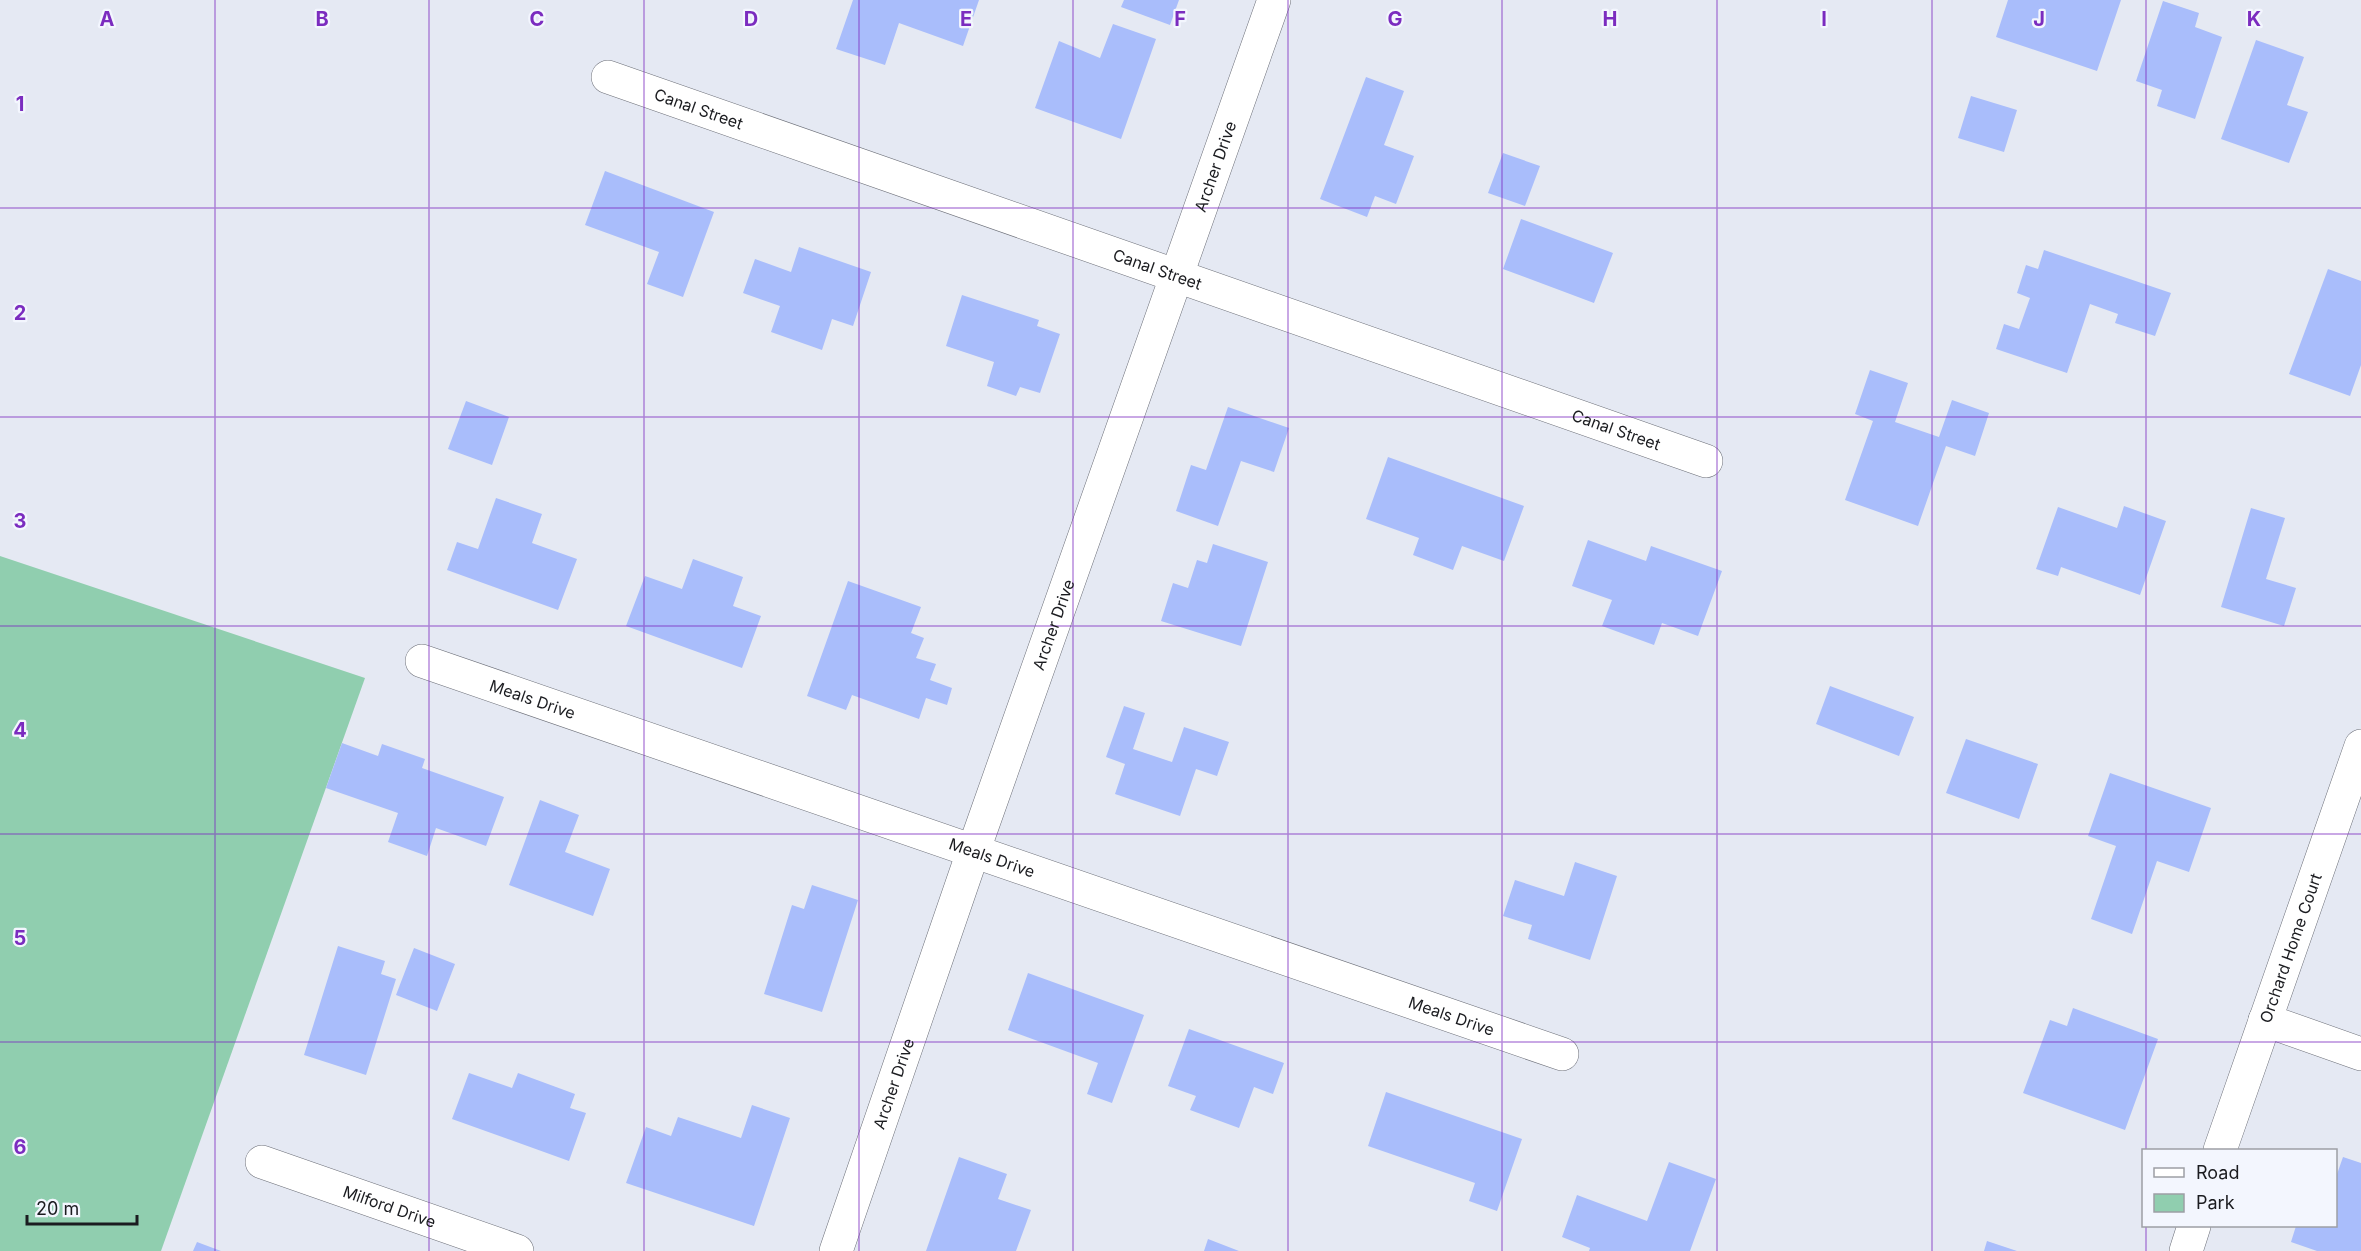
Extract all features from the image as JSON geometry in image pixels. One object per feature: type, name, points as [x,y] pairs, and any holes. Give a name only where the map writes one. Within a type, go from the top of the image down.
[{"type":"street","name":"Archer Drive","points":[[836,1251],[973,852],[1274,0]]},
{"type":"street","name":"Canal Street","points":[[608,77],[1706,461]]},
{"type":"street","name":"Meals Drive","points":[[422,661],[1562,1054]]},
{"type":"street","name":"Orchard Home Court","points":[[2220,1149],[2361,746]]},
{"type":"street","points":[[2265,1020],[2361,1054]]},
{"type":"street","name":"Milford Drive","points":[[262,1162],[517,1251]]},
{"type":"street","points":[[2186,1251],[2194,1227]]},
{"type":"green space","points":[[0,556],[365,678],[161,1251],[0,1251]]},
{"type":"building","points":[[853,0],[979,0],[963,46],[899,23],[885,65],[836,49]]},
{"type":"building","points":[[1124,0],[1179,0],[1170,25],[1121,7]]},
{"type":"building","points":[[2008,0],[2121,0],[2097,71],[1996,37]]},
{"type":"building","points":[[2163,1],[2199,13],[2195,27],[2222,37],[2195,119],[2157,106],[2162,90],[2136,81]]},
{"type":"building","points":[[1113,24],[1156,39],[1121,139],[1035,108],[1059,41],[1100,58]]},
{"type":"building","points":[[2256,40],[2304,57],[2287,105],[2308,112],[2289,163],[2221,139]]},
{"type":"building","points":[[1366,77],[1404,91],[1384,145],[1414,156],[1396,204],[1375,196],[1367,217],[1320,199]]},
{"type":"building","points":[[1971,96],[2017,110],[2004,152],[1958,138]]},
{"type":"building","points":[[1503,153],[1540,166],[1525,206],[1488,193]]},
{"type":"building","points":[[605,171],[714,212],[683,297],[647,284],[659,252],[585,225]]},
{"type":"building","points":[[1521,219],[1613,253],[1594,303],[1503,269]]},
{"type":"building","points":[[799,247],[871,272],[853,326],[832,319],[822,350],[771,332],[780,306],[743,293],[755,259],[791,272]]},
{"type":"building","points":[[2044,250],[2171,293],[2155,336],[2115,323],[2118,314],[2090,304],[2067,373],[1996,349],[2004,324],[2019,329],[2030,298],[2017,293],[2026,265],[2038,269]]},
{"type":"building","points":[[2328,269],[2361,281],[2361,365],[2350,396],[2289,374]]},
{"type":"building","points":[[962,295],[1039,320],[1037,326],[1060,334],[1040,393],[1020,387],[1016,396],[987,386],[994,362],[946,346]]},
{"type":"building","points":[[1870,370],[1908,383],[1895,422],[1939,437],[1952,400],[1989,413],[1975,456],[1946,446],[1918,526],[1845,500],[1873,421],[1855,414]]},
{"type":"building","points":[[466,401],[509,417],[492,465],[448,449]]},
{"type":"building","points":[[1228,407],[1289,428],[1274,472],[1241,461],[1218,526],[1176,511],[1191,465],[1206,470]]},
{"type":"building","points":[[1388,457],[1524,506],[1504,561],[1462,546],[1453,570],[1413,555],[1419,538],[1366,519]]},
{"type":"building","points":[[496,498],[542,514],[532,543],[577,559],[558,610],[447,570],[457,542],[478,549]]},
{"type":"building","points":[[2124,506],[2166,521],[2140,595],[2061,567],[2058,576],[2036,569],[2058,507],[2117,528]]},
{"type":"building","points":[[2251,508],[2285,518],[2266,579],[2296,588],[2284,626],[2221,607]]},
{"type":"building","points":[[1588,540],[1646,561],[1651,546],[1722,571],[1698,636],[1662,623],[1654,645],[1602,626],[1612,600],[1572,586]]},
{"type":"building","points":[[1213,544],[1268,562],[1241,646],[1161,621],[1173,583],[1188,588],[1197,560],[1207,563]]},
{"type":"building","points":[[693,559],[743,577],[733,606],[761,616],[742,668],[626,626],[645,576],[682,589]]},
{"type":"building","points":[[848,581],[921,607],[911,633],[924,638],[916,658],[936,664],[930,680],[952,688],[947,705],[926,698],[919,719],[852,695],[846,710],[807,696]]},
{"type":"building","points":[[1830,686],[1914,717],[1899,756],[1816,724]]},
{"type":"building","points":[[1124,706],[1145,713],[1133,749],[1172,762],[1184,727],[1229,742],[1217,776],[1196,769],[1180,816],[1115,794],[1125,764],[1106,757]]},
{"type":"building","points":[[1966,739],[2038,764],[2019,819],[1946,793]]},
{"type":"building","points":[[342,743],[378,756],[382,744],[425,759],[422,768],[504,797],[486,846],[436,828],[427,856],[388,842],[398,813],[326,788]]},
{"type":"building","points":[[2110,773],[2211,808],[2189,872],[2157,861],[2132,934],[2091,919],[2116,846],[2088,836]]},
{"type":"building","points":[[540,800],[579,815],[565,852],[610,869],[593,916],[509,885]]},
{"type":"building","points":[[1575,862],[1617,876],[1590,960],[1528,939],[1532,925],[1503,916],[1515,880],[1564,896]]},
{"type":"building","points":[[812,885],[858,900],[822,1012],[764,994],[792,905],[804,909]]},
{"type":"building","points":[[338,946],[385,961],[381,974],[396,979],[366,1075],[304,1055]]},
{"type":"building","points":[[414,948],[455,964],[437,1011],[396,995]]},
{"type":"building","points":[[1028,973],[1144,1015],[1112,1103],[1087,1094],[1098,1063],[1008,1030]]},
{"type":"building","points":[[2073,1008],[2158,1039],[2125,1130],[2023,1093],[2050,1020],[2067,1026]]},
{"type":"building","points":[[1189,1029],[1284,1063],[1273,1094],[1254,1087],[1239,1128],[1190,1110],[1196,1096],[1168,1086]]},
{"type":"building","points":[[469,1073],[512,1088],[518,1073],[575,1094],[570,1108],[586,1113],[569,1161],[452,1119]]},
{"type":"building","points":[[1386,1092],[1522,1139],[1497,1211],[1469,1201],[1475,1183],[1368,1146]]},
{"type":"building","points":[[752,1105],[790,1118],[754,1226],[626,1183],[646,1127],[671,1136],[678,1117],[741,1138]]},
{"type":"building","points":[[959,1157],[1007,1174],[998,1199],[1031,1210],[1016,1251],[926,1251]]},
{"type":"building","points":[[2343,1157],[2361,1163],[2361,1251],[2317,1251],[2291,1242],[2296,1227],[2337,1227],[2337,1174]]},
{"type":"building","points":[[1669,1162],[1716,1179],[1690,1251],[1589,1251],[1590,1248],[1562,1237],[1577,1195],[1647,1221]]},
{"type":"building","points":[[1208,1239],[1239,1251],[1204,1251]]},
{"type":"building","points":[[1987,1241],[2017,1251],[1984,1251]]},
{"type":"building","points":[[197,1242],[221,1251],[193,1251]]}]
